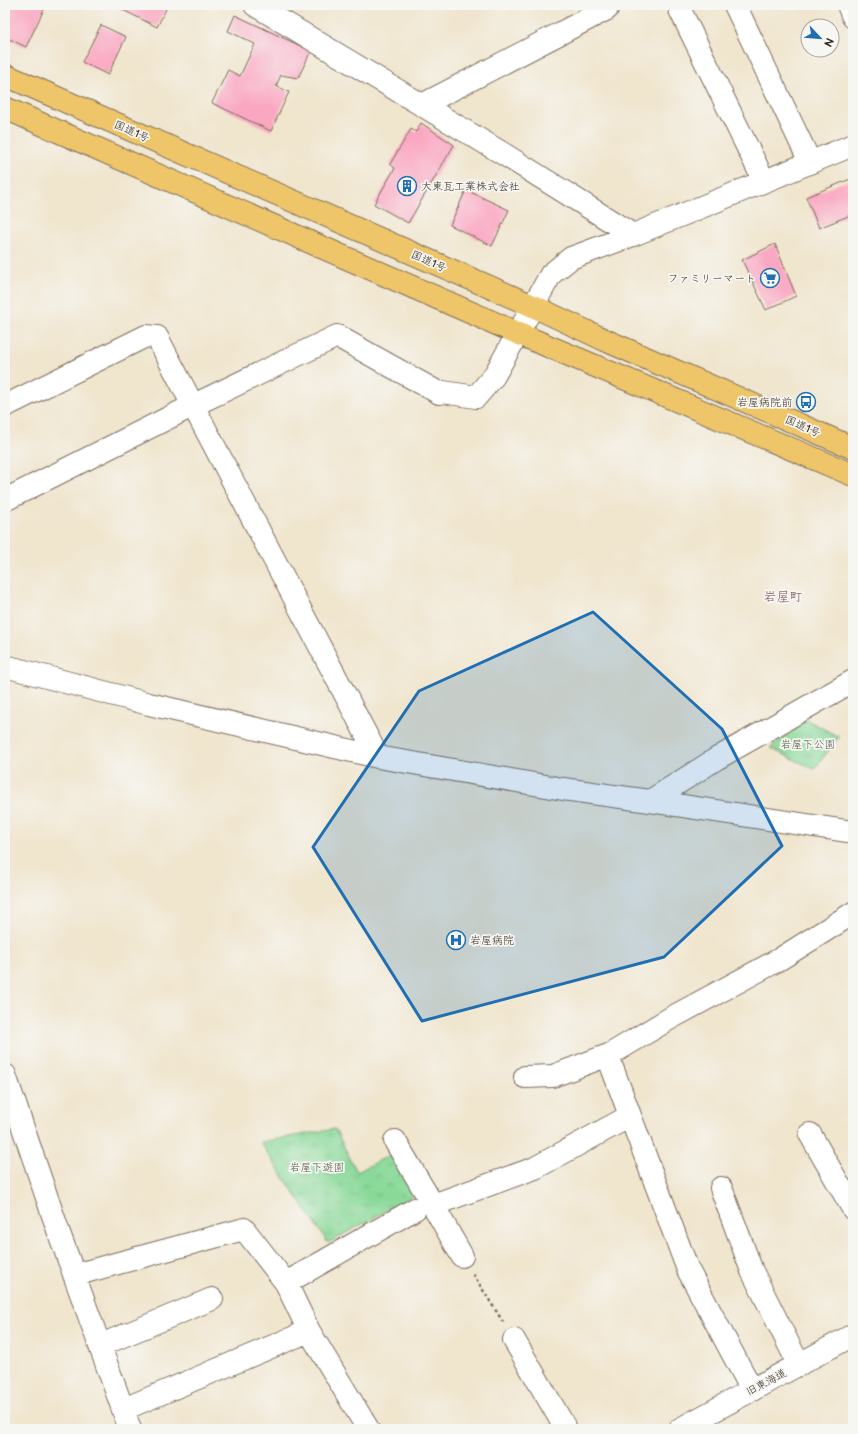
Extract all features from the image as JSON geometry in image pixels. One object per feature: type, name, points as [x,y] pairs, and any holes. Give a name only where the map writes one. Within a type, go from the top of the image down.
[{"type":"highway","name":"国道1号","points":[[5,76],[533,306],[608,341],[853,448]]},
{"type":"highway","points":[[5,108],[517,333],[853,475]]},
{"type":"street","points":[[255,5],[422,105],[633,235]]},
{"type":"street","points":[[422,105],[607,9],[605,5]]},
{"type":"street","points":[[681,5],[680,10],[764,181]]},
{"type":"street","points":[[735,5],[810,162]]},
{"type":"street","points":[[848,5],[853,17]]},
{"type":"street","points":[[5,500],[192,406],[337,336],[440,393],[443,392],[476,397],[494,376],[551,274],[571,258],[633,235],[853,145]]},
{"type":"street","points":[[5,406],[146,336],[157,338],[378,757]]},
{"type":"street","points":[[5,666],[149,704],[378,757],[563,789],[853,832]]},
{"type":"street","points":[[650,801],[716,759],[853,681]]},
{"type":"street","points":[[525,1077],[553,1076],[611,1054],[669,1018],[780,959],[853,913]]},
{"type":"street","points":[[611,1054],[610,1062],[688,1270],[752,1390]]},
{"type":"street","points":[[5,1075],[74,1275],[127,1419],[309,1331]]},
{"type":"street","points":[[286,1283],[424,1207],[535,1168],[630,1116]]},
{"type":"street","points":[[810,1134],[853,1209]]},
{"type":"street","points":[[395,1141],[424,1207],[462,1256]]},
{"type":"street","points":[[721,1188],[752,1271],[799,1365]]},
{"type":"street","points":[[74,1275],[244,1229],[286,1283],[309,1331],[368,1429]]},
{"type":"street","points":[[100,1346],[212,1299]]},
{"type":"street","name":"旧東海道","points":[[680,1429],[853,1335]]},
{"type":"street","points":[[514,1340],[566,1429]]},
{"type":"path","points":[[462,1256],[514,1340]]},
{"type":"highlighted area","points":[[593,612],[722,729],[782,846],[664,957],[422,1021],[313,847],[419,691]]},
{"type":"green space","name":"岩屋下公園","points":[[807,720],[839,737],[814,769],[770,748]]},
{"type":"green space","name":"岩屋下遊園","points":[[335,1129],[357,1172],[396,1152],[420,1192],[328,1243],[260,1142]]},
{"type":"building","points":[[8,5],[46,5],[26,47],[5,37],[5,11]]},
{"type":"building","points":[[123,5],[168,5],[157,27],[121,9]]},
{"type":"building","points":[[235,15],[311,51],[298,78],[281,75],[276,86],[289,92],[271,131],[212,103],[228,70],[240,76],[255,44],[228,31]]},
{"type":"building","points":[[101,25],[126,37],[108,75],[82,62]]},
{"type":"building","name":"大東瓦工業株式会社","points":[[421,123],[454,145],[408,223],[374,204],[395,168],[390,164],[411,129],[416,132]]},
{"type":"building","points":[[853,178],[853,214],[819,228],[806,197]]},
{"type":"building","points":[[466,190],[509,210],[492,246],[450,225]]},
{"type":"building","name":"ファミリーマート","points":[[775,244],[796,296],[766,310],[742,260]]},
{"type":"place","name":"大東瓦工業株式会社","points":[[407,186]]},
{"type":"place","name":"ファミリーマート","points":[[770,278]]},
{"type":"place","name":"岩屋病院前","points":[[806,402]]},
{"type":"place","name":"岩屋病院","points":[[456,940]]},
{"type":"district","name":"岩屋町","points":[[783,596]]}]
